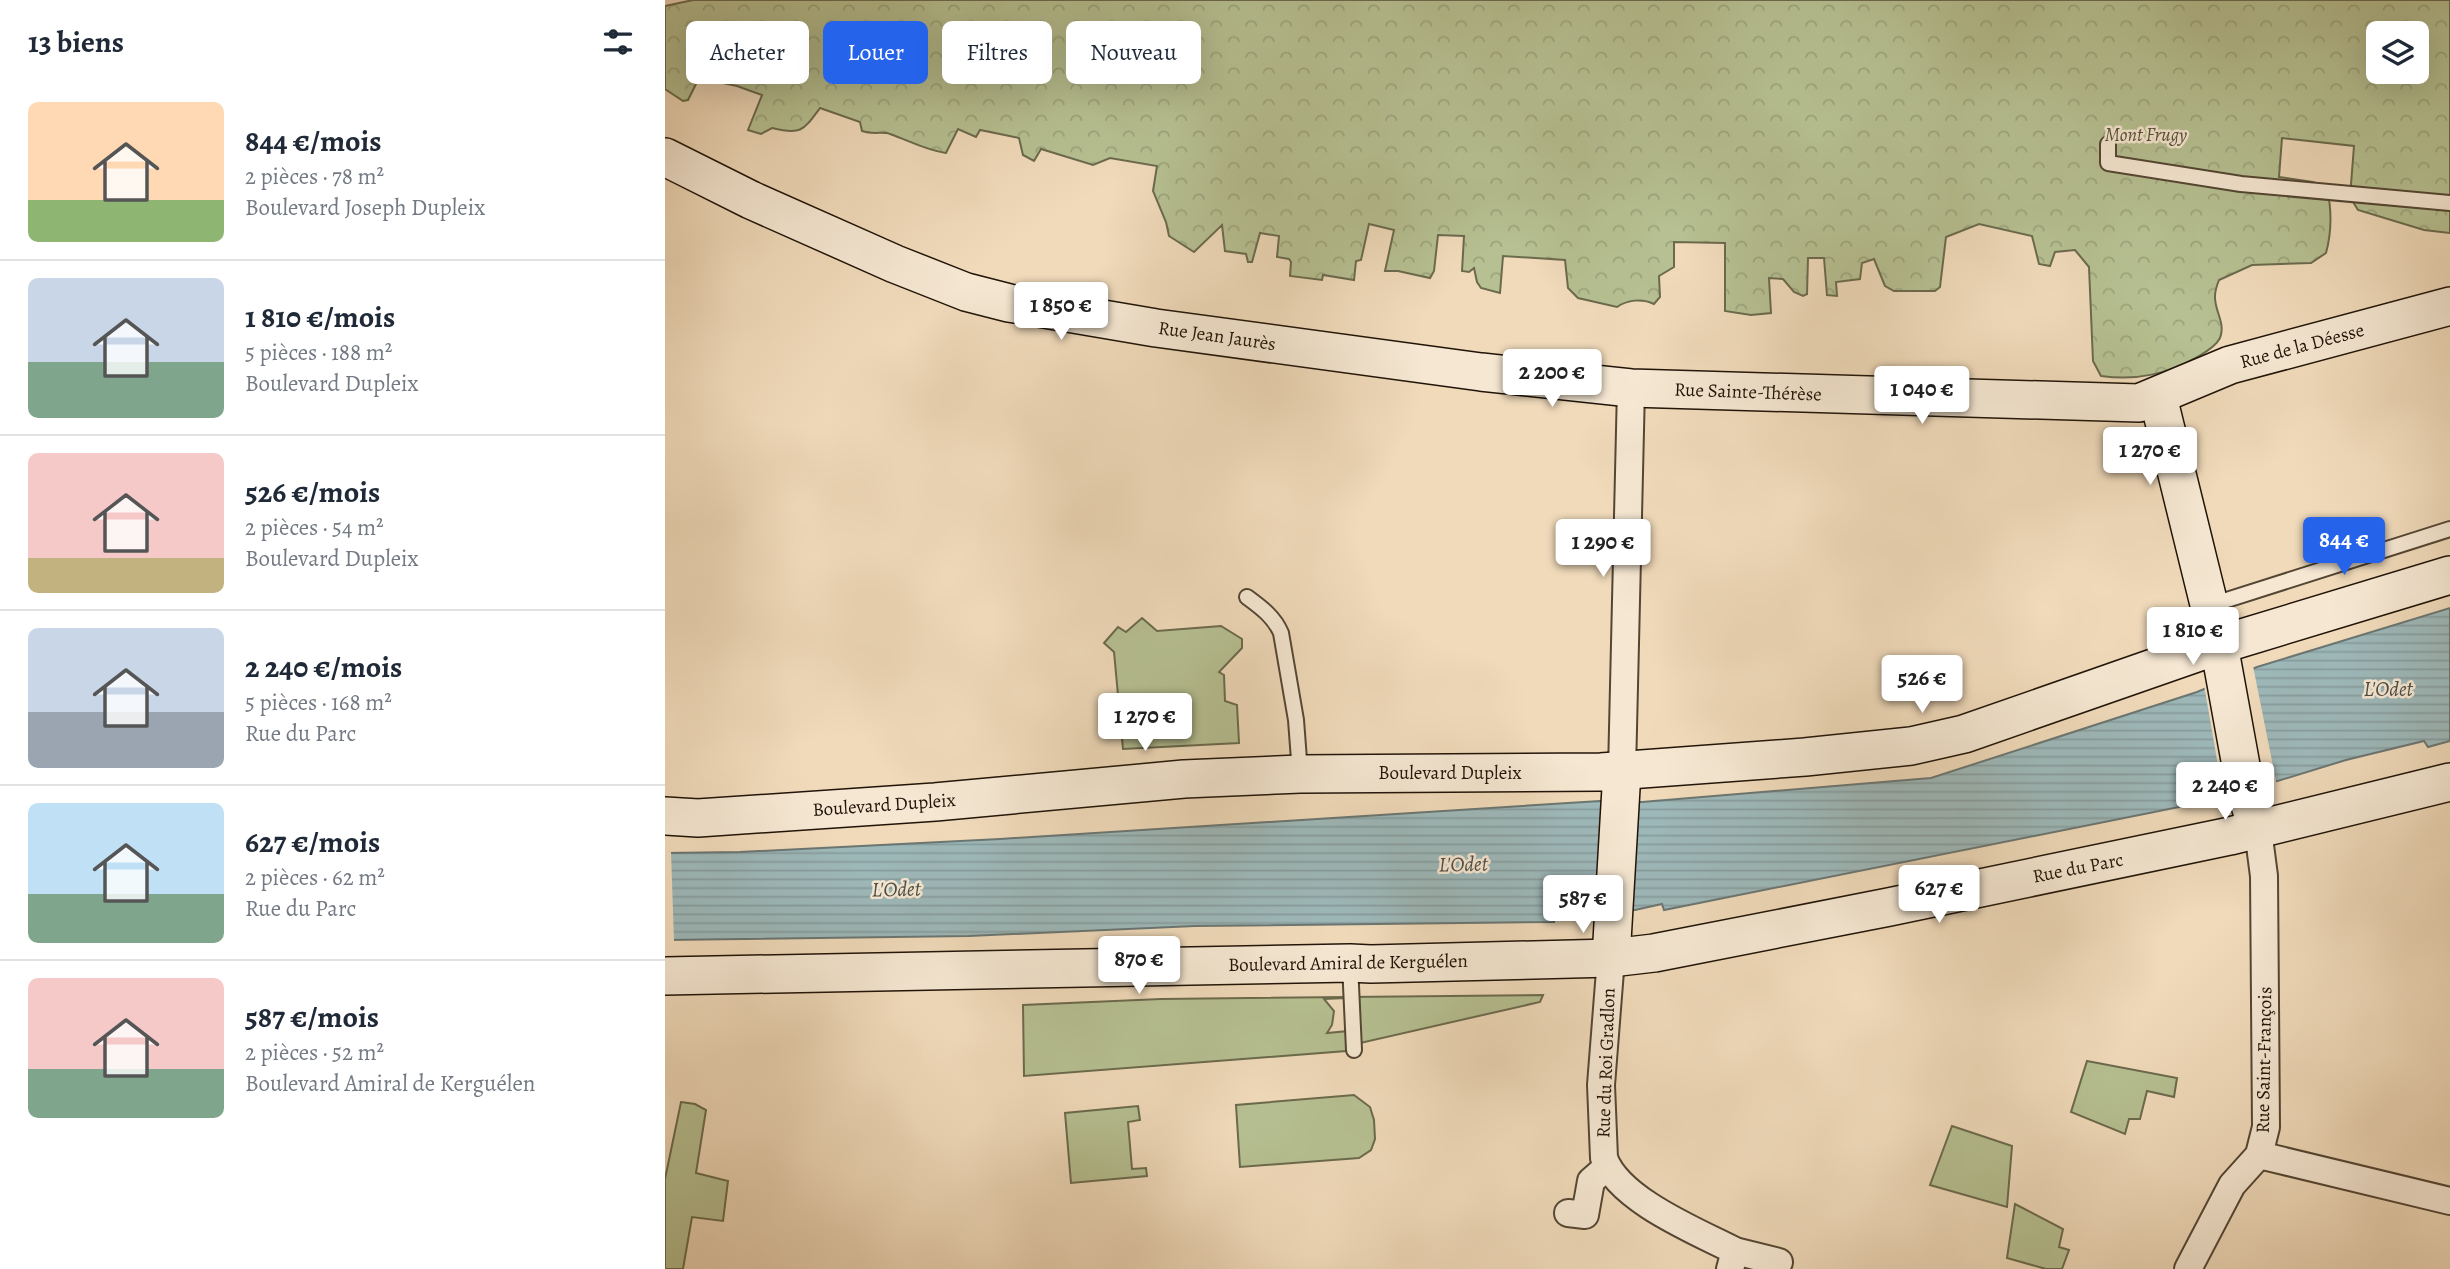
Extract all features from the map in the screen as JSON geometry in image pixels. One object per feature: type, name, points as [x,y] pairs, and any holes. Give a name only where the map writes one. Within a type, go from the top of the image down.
[{"type":"main road","name":"Rue Jean Jaurès","points":[[671,165],[895,264],[966,292],[1009,303],[1156,328],[1493,373],[1631,388]]},
{"type":"main road","name":"Rue de la Déesse","points":[[2158,397],[2230,365],[2450,306]]},
{"type":"main road","name":"Rue Sainte-Thérèse","points":[[1631,388],[2134,404],[2158,397]]},
{"type":"main road","points":[[2158,397],[2209,606],[2246,793],[2258,830]]},
{"type":"main road","name":"Boulevard Dupleix","points":[[665,816],[728,816],[947,801],[1146,782],[1300,774],[1621,785],[1877,751],[1925,744],[2221,662],[2450,575]]},
{"type":"main road","name":"Rue du Parc","points":[[1611,958],[1673,949],[1889,907],[2258,830],[2450,782]]},
{"type":"main road","points":[[1611,958],[1621,785]]},
{"type":"main road","name":"Boulevard Amiral de Kerguélen","points":[[665,976],[1611,958]]},
{"type":"street","points":[[1621,785],[1631,388]]},
{"type":"street","name":"Rue Saint-François","points":[[2188,1269],[2232,1185],[2259,1155],[2266,1127],[2264,876],[2258,830]]},
{"type":"street","name":"Rue du Roi Gradlon","points":[[1607,1167],[1604,1158],[1601,1085],[1611,958]]},
{"type":"street","points":[[2259,1155],[2450,1201]]},
{"type":"street","points":[[1568,1213],[1585,1215],[1591,1181],[1607,1167],[1617,1180],[1635,1195],[1733,1260],[1779,1262]]},
{"type":"lane","points":[[2108,144],[2108,163],[2241,184],[2450,203]]},
{"type":"lane","points":[[2209,606],[2450,529]]},
{"type":"lane","points":[[1247,597],[1267,612],[1282,633],[1296,720],[1300,774]]},
{"type":"lane","name":"Rue du Parc","points":[[2378,801],[2450,790]]},
{"type":"lane","points":[[1350,963],[1354,1050]]},
{"type":"green space","name":"Mont Frugy","points":[[693,0],[2450,0],[2450,233],[2424,230],[2358,210],[2350,197],[2354,146],[2282,138],[2279,177],[2313,182],[2327,188],[2331,221],[2326,253],[2311,263],[2252,265],[2219,280],[2215,301],[2221,322],[2220,338],[2202,354],[2152,375],[2127,378],[2101,376],[2093,361],[2089,267],[2075,250],[2055,252],[2050,266],[2039,264],[2032,236],[1979,224],[1946,237],[1940,287],[1935,291],[1894,291],[1885,286],[1874,259],[1862,263],[1860,279],[1836,282],[1837,296],[1827,295],[1824,258],[1808,258],[1807,294],[1803,296],[1794,292],[1783,279],[1769,278],[1771,313],[1751,315],[1725,311],[1725,243],[1674,242],[1674,267],[1659,276],[1660,297],[1654,304],[1635,301],[1617,307],[1578,298],[1568,288],[1565,260],[1503,256],[1500,293],[1481,288],[1474,268],[1469,272],[1462,271],[1464,236],[1438,235],[1434,271],[1430,278],[1385,271],[1394,230],[1369,224],[1361,260],[1356,261],[1354,280],[1323,275],[1322,280],[1290,276],[1289,259],[1277,257],[1279,236],[1260,233],[1252,262],[1248,262],[1246,254],[1225,251],[1222,225],[1194,252],[1169,236],[1153,191],[1157,166],[1110,158],[1093,165],[1041,149],[1034,161],[1023,155],[1019,138],[980,130],[976,137],[958,129],[946,153],[924,148],[887,133],[862,131],[860,122],[820,108],[805,126],[795,131],[772,128],[761,134],[748,130],[762,95],[728,84],[809,84],[809,21],[686,21],[686,84],[696,84],[688,100],[683,101],[665,89],[665,6]]},
{"type":"green space","points":[[1142,618],[1157,631],[1221,626],[1242,639],[1242,648],[1219,672],[1224,675],[1225,701],[1237,705],[1239,743],[1123,749],[1114,652],[1104,643],[1118,627],[1126,632]]},
{"type":"green space","points":[[1543,995],[1540,1002],[1360,1043],[1359,1050],[1024,1076],[1023,1005],[1161,999]],"holes":[[[1346,998],[1348,1031],[1327,1033],[1332,1025],[1334,1011],[1324,999]]]},
{"type":"green space","points":[[2087,1061],[2177,1078],[2174,1097],[2147,1091],[2140,1119],[2129,1119],[2125,1134],[2071,1112]]},
{"type":"green space","points":[[1354,1095],[1370,1107],[1374,1120],[1375,1139],[1371,1150],[1359,1158],[1240,1167],[1236,1105]]},
{"type":"green space","points":[[681,1102],[695,1104],[706,1110],[696,1173],[728,1181],[723,1221],[692,1217],[683,1269],[665,1269],[665,1179]]},
{"type":"green space","points":[[1138,1106],[1140,1120],[1128,1122],[1132,1169],[1146,1168],[1147,1176],[1071,1183],[1065,1113]]},
{"type":"green space","points":[[1952,1126],[2012,1146],[2007,1207],[1930,1185]]},
{"type":"green space","points":[[2015,1204],[2063,1229],[2059,1247],[2069,1250],[2062,1269],[2046,1269],[2007,1258]]},
{"type":"water","name":"L'Odet","points":[[2450,608],[2450,741],[2428,747],[2424,741],[2346,760],[2219,799],[1664,910],[1662,904],[1635,910],[1555,913],[1554,922],[1195,926],[969,936],[665,940],[665,853],[740,852],[1000,839],[1600,801],[1642,802],[1931,778],[2197,692],[2257,667]]},
{"type":"pier","points":[[2253,666],[2277,786],[2224,800],[2204,685]]},
{"type":"pier","points":[[665,852],[671,852],[674,941],[665,941]]}]
